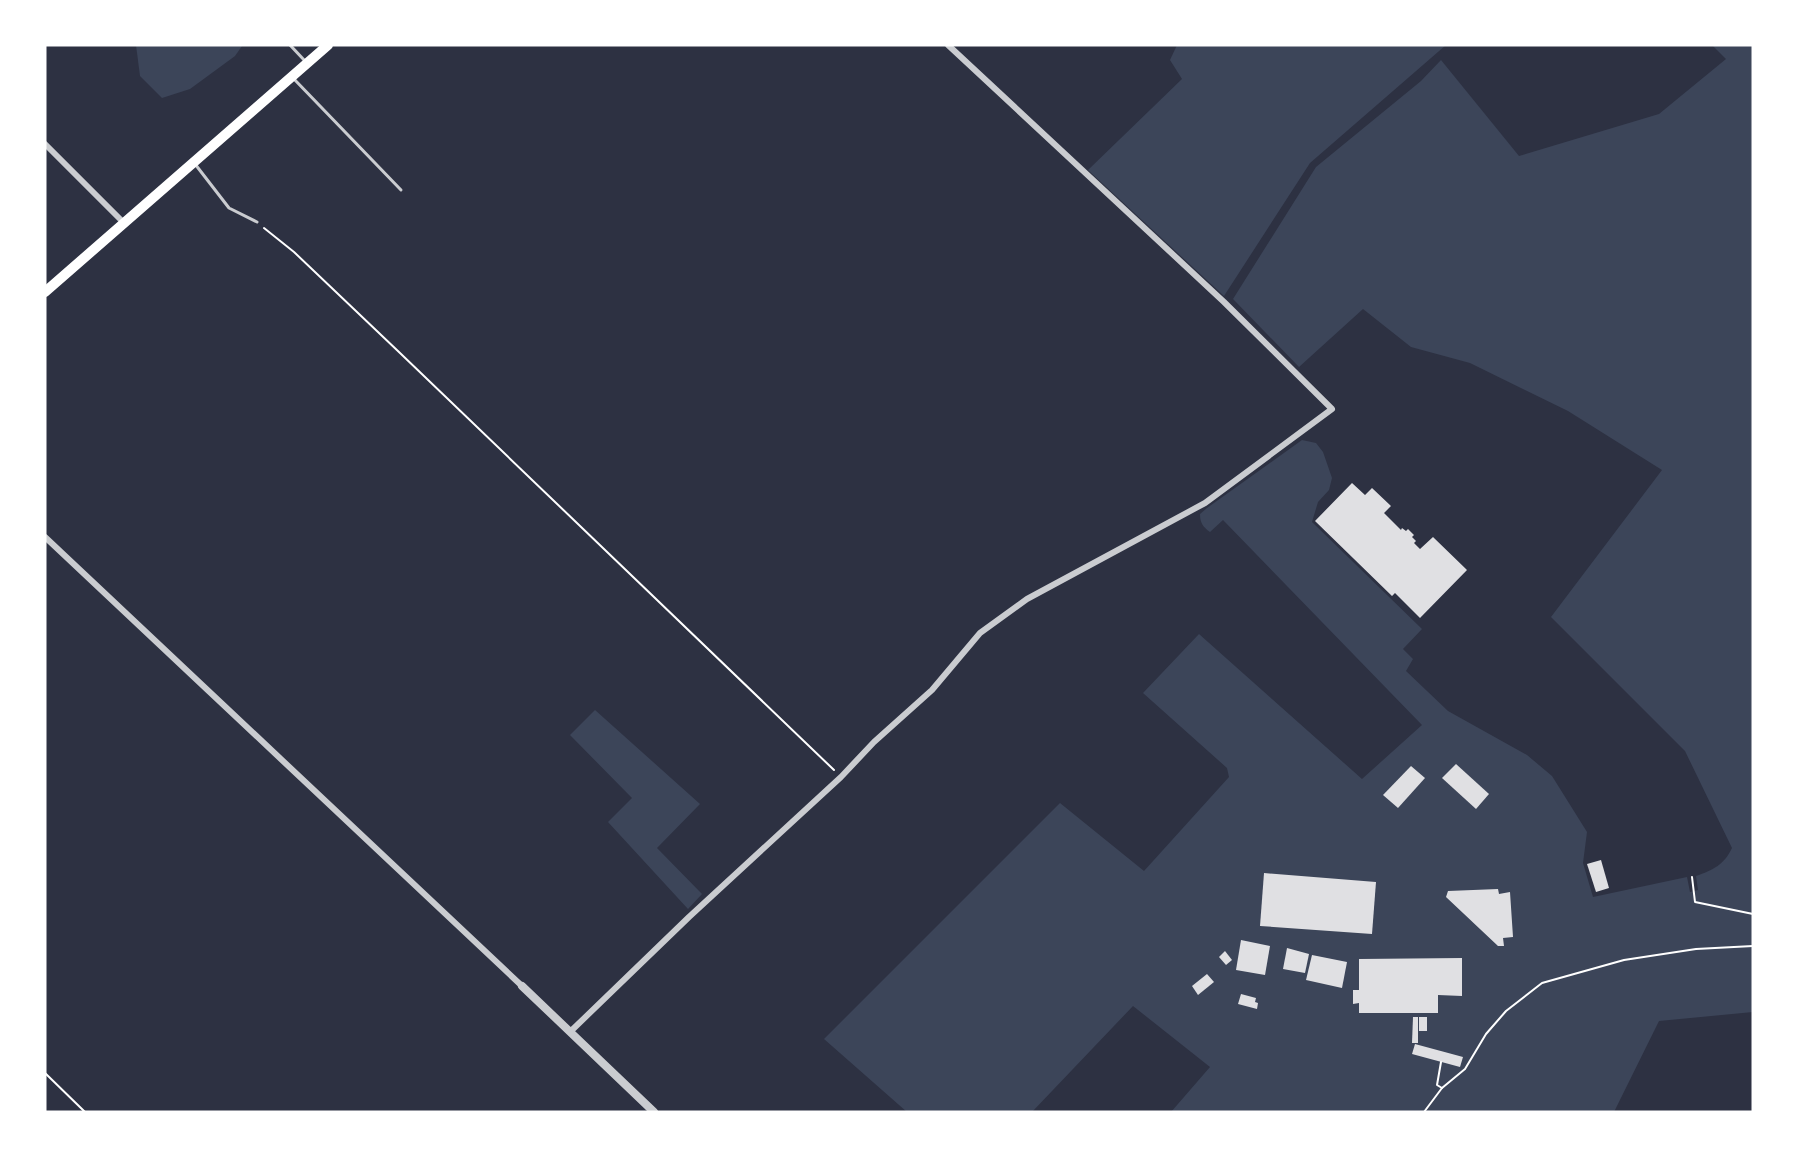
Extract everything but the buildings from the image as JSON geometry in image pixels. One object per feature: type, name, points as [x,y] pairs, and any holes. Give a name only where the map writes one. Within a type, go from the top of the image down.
[{"type":"highway","points":[[45,292],[328,45]]},
{"type":"street","points":[[571,1031],[689,917],[841,777],[874,742],[932,690],[980,633],[1027,599],[1205,503],[1332,409],[1224,302],[948,45]]},
{"type":"street","points":[[45,144],[124,223]]},
{"type":"street","points":[[45,537],[571,1031],[654,1112]]},
{"type":"lane","points":[[290,45],[308,63]]},
{"type":"lane","points":[[292,77],[400,190]]},
{"type":"lane","points":[[194,163],[229,208],[257,222]]},
{"type":"path","points":[[257,222],[319,275],[841,777]]},
{"type":"path","points":[[1692,877],[1695,902],[1753,914]]},
{"type":"path","points":[[1424,1112],[1442,1088],[1465,1069],[1486,1034],[1506,1011],[1542,983],[1624,960],[1696,949],[1753,946]]},
{"type":"path","points":[[1442,1062],[1437,1085],[1442,1088]]},
{"type":"path","points":[[45,1073],[85,1112]]},
{"type":"shaded area","points":[[136,45],[242,46],[235,56],[190,89],[162,98],[140,76]]},
{"type":"shaded area","points":[[1177,45],[1446,45],[1310,163],[1224,296],[1088,170],[1182,79],[1170,60]]},
{"type":"shaded area","points":[[1712,45],[1753,45],[1753,1012],[1659,1021],[1614,1112],[1171,1112],[1210,1067],[1133,1006],[1032,1112],[907,1112],[824,1039],[1060,803],[1144,871],[1229,777],[1227,768],[1143,693],[1199,634],[1362,779],[1422,725],[1223,520],[1210,532],[1201,522],[1200,514],[1207,508],[1302,440],[1316,443],[1323,452],[1332,478],[1329,490],[1318,502],[1312,522],[1422,629],[1403,649],[1413,659],[1406,671],[1448,711],[1527,755],[1552,776],[1587,832],[1583,863],[1593,897],[1687,877],[1690,892],[1698,890],[1696,876],[1722,863],[1732,848],[1685,751],[1551,617],[1662,470],[1568,411],[1470,363],[1411,347],[1363,309],[1299,367],[1233,299],[1316,167],[1421,81],[1441,60],[1519,156],[1659,114],[1726,59]]},
{"type":"shaded area","points":[[595,710],[700,804],[657,848],[702,894],[688,909],[608,822],[632,798],[570,735]]}]
